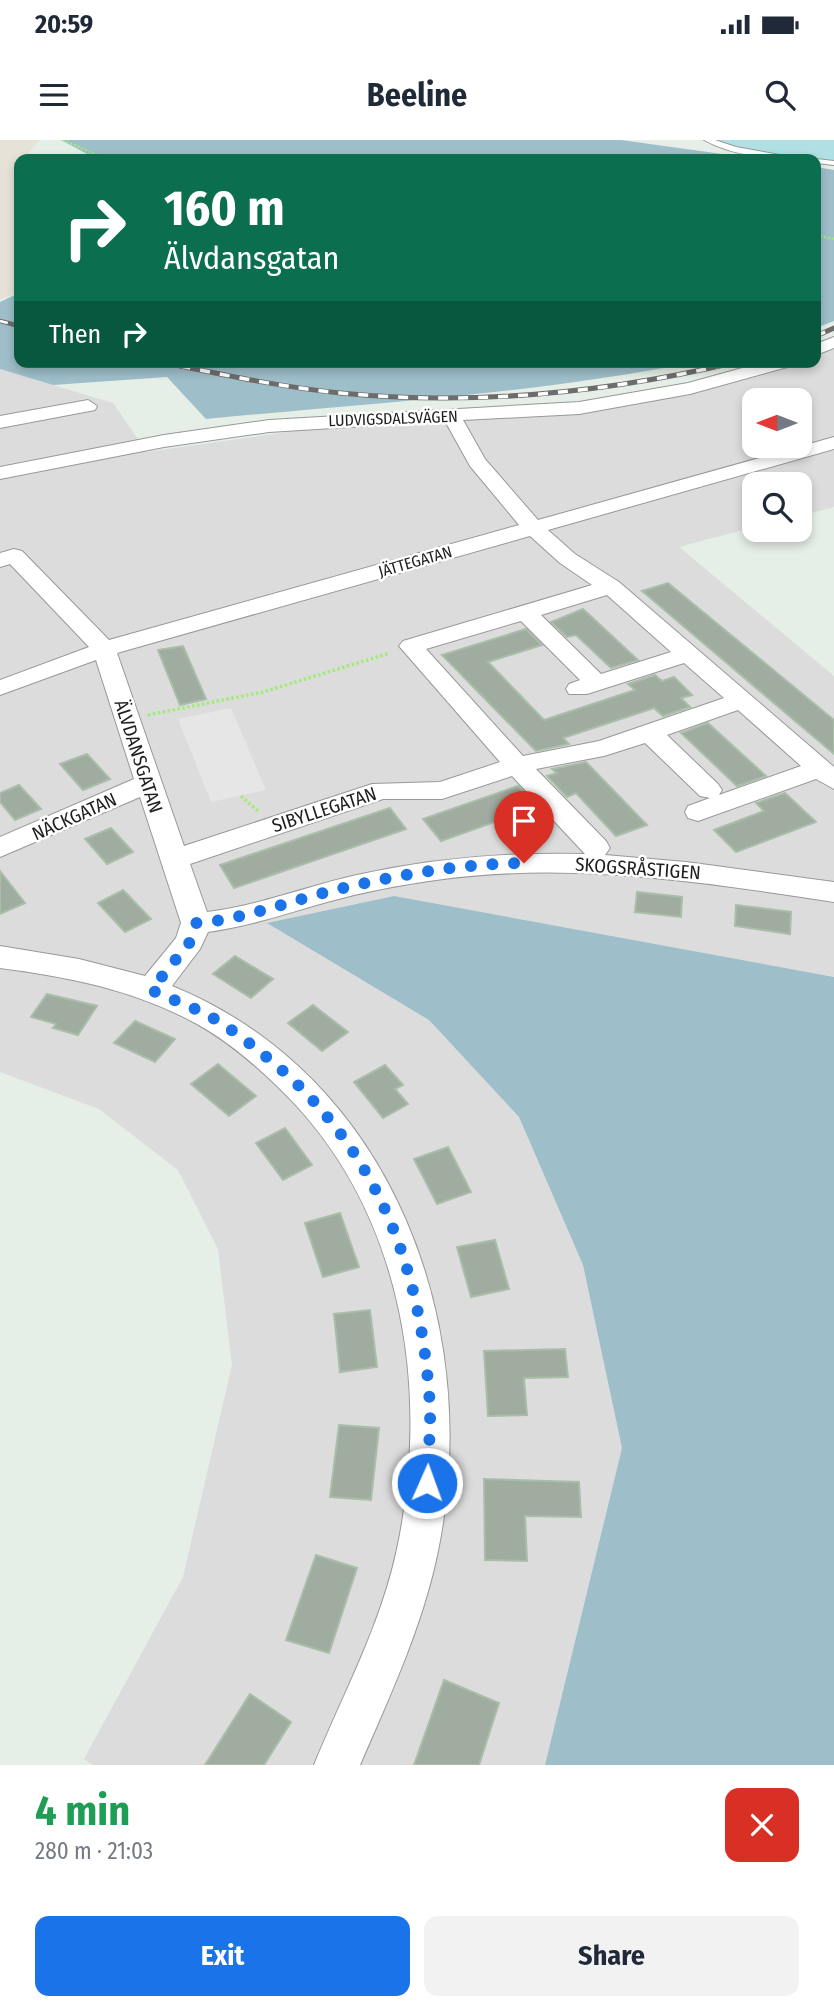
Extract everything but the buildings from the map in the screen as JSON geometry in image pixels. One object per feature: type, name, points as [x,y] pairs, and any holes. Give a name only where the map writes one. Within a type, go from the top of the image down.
[{"type":"street","name":"LUDVIGSDALSVÄGEN","points":[[0,473],[212,433],[313,421],[579,408],[632,400],[766,368]]},
{"type":"street","points":[[0,422],[88,406]]},
{"type":"street","points":[[452,416],[471,455],[513,506],[591,578],[611,587],[827,775]]},
{"type":"street","name":"JÄTTEGATAN","points":[[0,688],[104,649],[834,443]]},
{"type":"street","name":"ÄLVDANSGATAN","points":[[0,560],[14,556],[104,649],[196,923]]},
{"type":"street","points":[[596,848],[517,765],[411,646],[611,587]]},
{"type":"street","points":[[526,613],[588,686],[688,654]]},
{"type":"street","name":"SIBYLLEGATAN","points":[[174,859],[381,790],[442,791],[517,765],[604,748],[741,701]]},
{"type":"street","points":[[650,733],[703,801],[827,775]]},
{"type":"street","name":"NÄCKGATAN","points":[[0,848],[148,783]]},
{"type":"street","name":"SKOGSRÅSTIGEN","points":[[196,923],[246,916],[381,879],[505,863],[563,862],[680,869],[834,892]]},
{"type":"street","points":[[151,990],[190,942],[196,923]]},
{"type":"street","points":[[0,957],[45,962],[151,990],[205,1014],[248,1042],[323,1109],[357,1155],[385,1207],[408,1266],[421,1325],[429,1395],[427,1483],[414,1565],[376,1680],[337,1765]]},
{"type":"lane","points":[[708,140],[736,149],[766,154]]},
{"type":"path","points":[[63,140],[95,154]]},
{"type":"path","points":[[127,719],[263,692],[411,646]]},
{"type":"shaded area","points":[[0,140],[40,140],[27,154],[14,154],[14,293],[0,300]]},
{"type":"shaded area","points":[[61,140],[621,140],[722,154],[87,154]]},
{"type":"shaded area","points":[[703,140],[834,140],[834,166],[821,164],[821,154],[751,154]]},
{"type":"shaded area","points":[[821,168],[834,170],[834,321],[821,326]]},
{"type":"shaded area","points":[[14,295],[14,368],[663,368],[513,390],[206,419],[167,377],[53,385],[0,369],[0,302]]},
{"type":"shaded area","points":[[834,348],[834,507],[812,513],[812,472],[742,472],[742,530],[679,547],[834,676],[834,977],[394,896],[268,923],[429,1020],[519,1117],[583,1265],[622,1448],[545,1765],[93,1765],[84,1759],[183,1577],[232,1365],[218,1249],[178,1170],[99,1109],[0,1072],[0,369],[113,403],[147,452],[309,429],[584,412],[638,404],[753,378],[784,368],[821,368],[821,354]]},
{"type":"shaded area","points":[[231,708],[266,790],[211,802],[178,719]]},
{"type":"shaded area","points":[[394,896],[834,977],[834,1765],[545,1765],[622,1448],[583,1265],[519,1117],[429,1020],[267,923]]},
{"type":"railway","points":[[0,321],[14,325]]},
{"type":"railway","points":[[821,334],[834,328]]},
{"type":"railway","points":[[191,368],[340,393],[440,398],[589,389],[710,368]]},
{"type":"route","points":[[427,1483],[429,1395],[421,1325],[408,1266],[385,1207],[357,1155],[323,1109],[287,1074],[248,1042],[205,1014],[151,990],[190,942],[196,923],[246,916],[381,879],[442,869],[524,863]]}]
